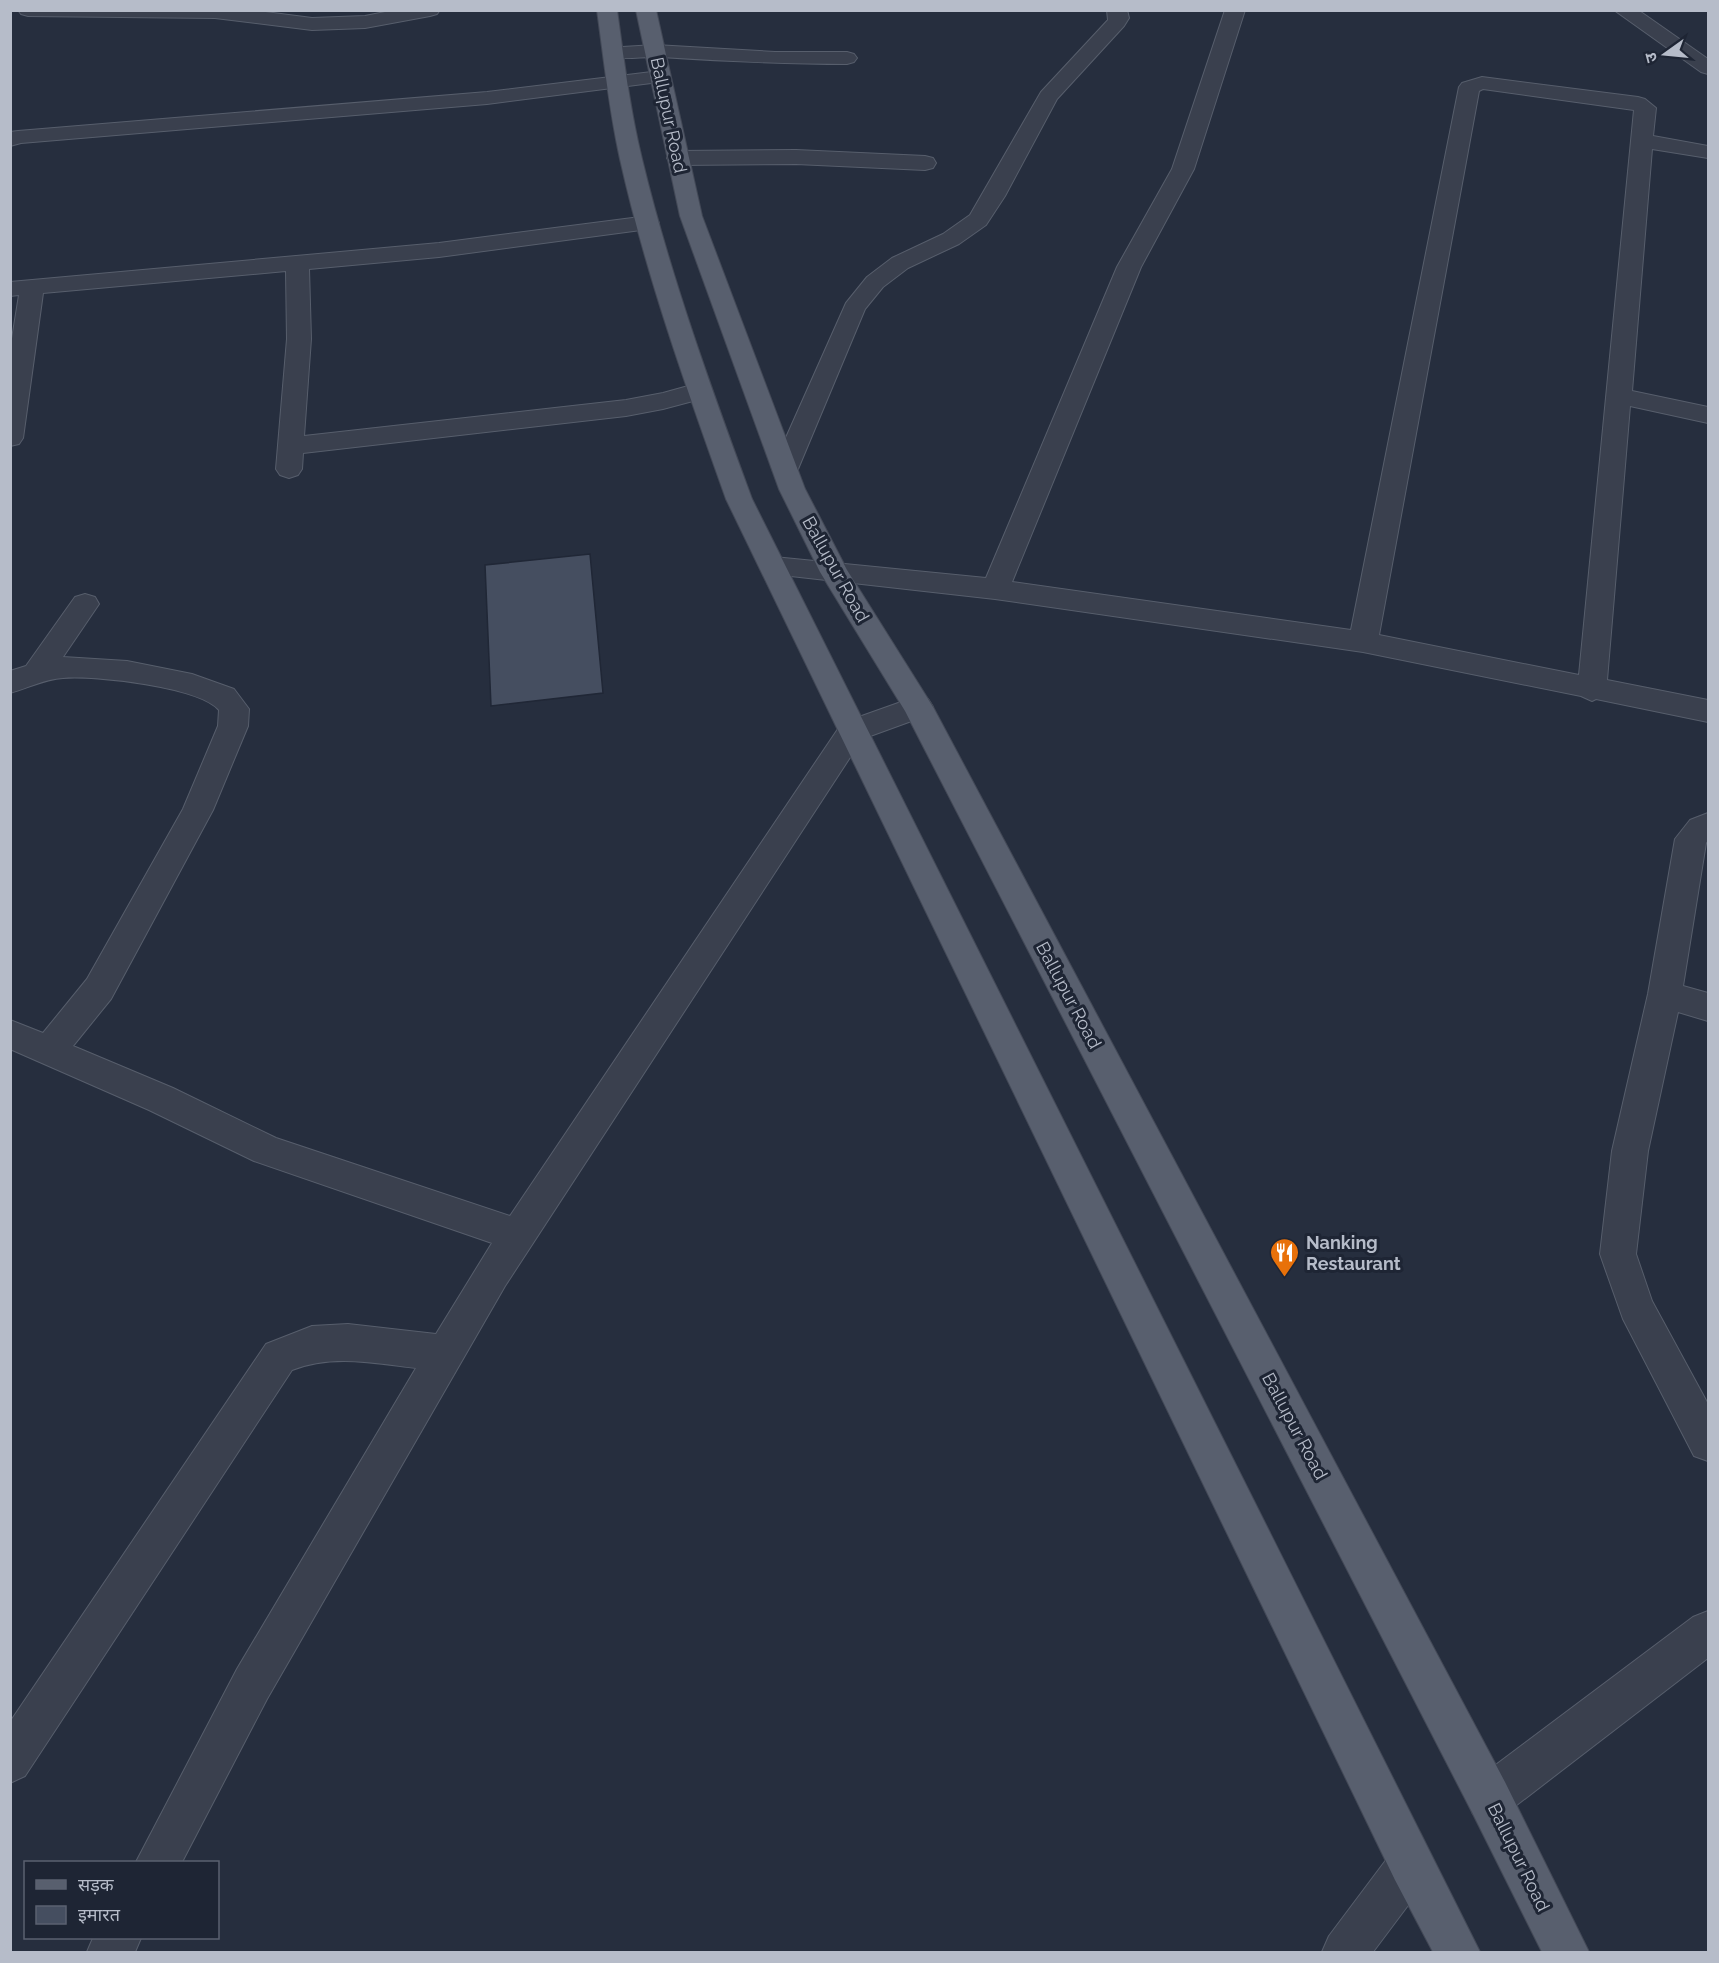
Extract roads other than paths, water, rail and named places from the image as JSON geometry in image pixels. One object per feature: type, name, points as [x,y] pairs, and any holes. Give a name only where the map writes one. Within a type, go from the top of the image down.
[{"type":"main road","points":[[607,10],[614,67],[648,223],[699,392],[739,499],[774,566],[852,731],[1411,1864],[1457,1953]]},
{"type":"main road","name":"Ballupur Road","points":[[646,10],[691,216],[792,489],[834,572],[918,707],[1490,1798],[1566,1953]]},
{"type":"street","points":[[28,10],[215,12],[312,24],[365,22],[430,10]]},
{"type":"street","points":[[784,469],[854,308],[875,282],[900,263],[951,238],[978,220],[994,196],[1048,96],[1117,21],[1119,18],[1117,10]]},
{"type":"street","points":[[995,590],[1129,267],[1183,170],[1235,10]]},
{"type":"street","points":[[1624,10],[1708,68]]},
{"type":"street","points":[[19,29],[102,12]]},
{"type":"street","points":[[10,140],[18,137],[487,98],[614,67],[731,57],[847,58]]},
{"type":"street","points":[[614,67],[658,64]]},
{"type":"street","points":[[1362,642],[1469,87],[1482,83],[1638,103],[1645,108],[1592,690]]},
{"type":"street","points":[[1642,141],[1708,152]]},
{"type":"street","points":[[678,158],[796,157],[925,163]]},
{"type":"street","points":[[10,438],[21,288],[439,250],[648,223]]},
{"type":"street","points":[[297,263],[299,339],[290,458],[679,399],[699,392]]},
{"type":"street","points":[[1619,396],[1708,415]]},
{"type":"street","points":[[774,566],[995,590],[1362,642],[1592,690],[1708,711]]},
{"type":"street","points":[[37,672],[85,604]]},
{"type":"street","points":[[10,683],[37,672],[71,667],[102,669],[186,684],[224,696],[234,709],[233,726],[198,810],[99,989],[49,1050]]},
{"type":"street","points":[[159,1861],[252,1684],[446,1353],[518,1235],[852,731],[918,707]]},
{"type":"street","points":[[1708,825],[1701,828],[1691,839],[1665,994],[1630,1151],[1617,1254],[1636,1306],[1708,1442]]},
{"type":"street","points":[[1665,994],[1708,1007]]},
{"type":"street","points":[[10,1034],[161,1099],[267,1150],[518,1235]]},
{"type":"street","points":[[10,1761],[279,1357],[312,1344],[348,1342],[446,1353]]},
{"type":"street","points":[[1490,1798],[1708,1632]]},
{"type":"street","points":[[1345,1953],[1411,1864]]},
{"type":"street","points":[[110,1953],[117,1939]]},
{"type":"place","name":"Nanking Restaurant","points":[[1285,1278]]}]
